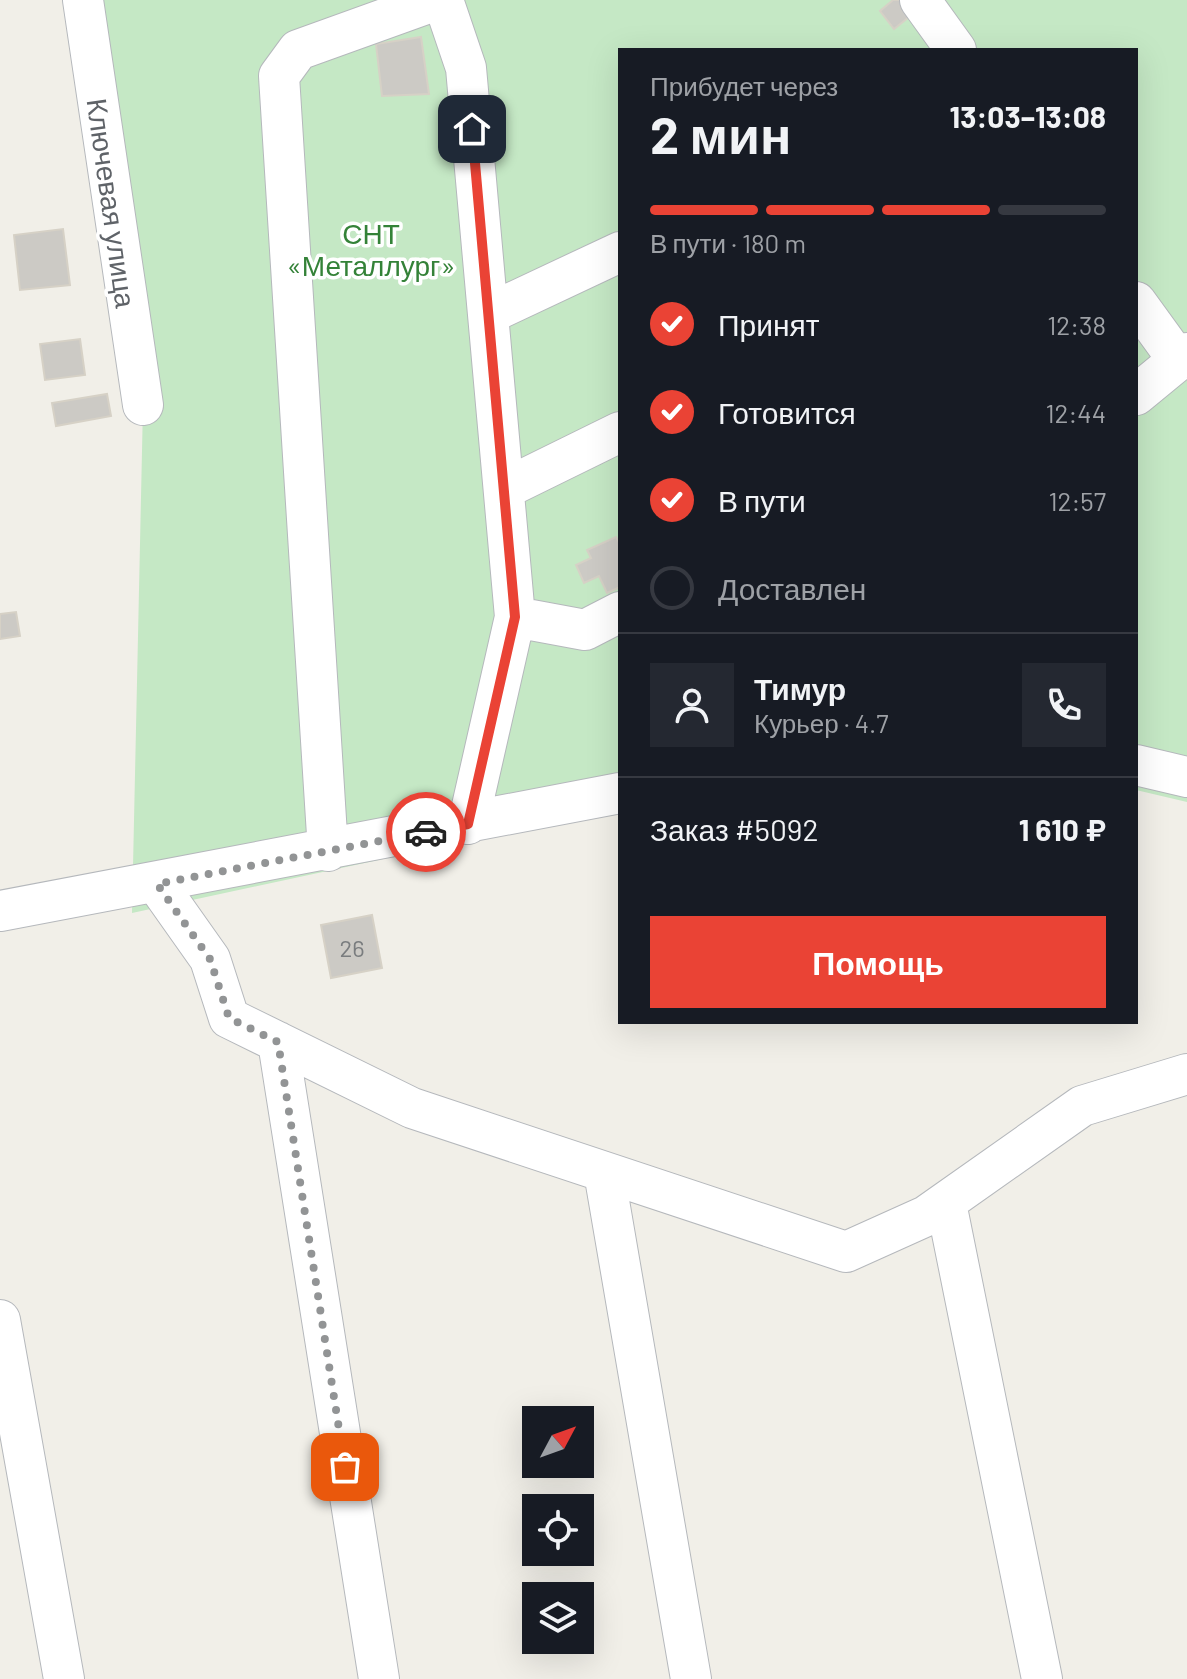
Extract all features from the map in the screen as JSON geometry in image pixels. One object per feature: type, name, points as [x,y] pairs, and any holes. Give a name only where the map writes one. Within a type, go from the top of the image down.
[{"type":"street","name":"Ключевая улица","points":[[83,0],[143,405]]},
{"type":"street","points":[[328,851],[279,76],[298,50],[437,0]]},
{"type":"street","points":[[443,0],[466,68],[515,617],[468,824]]},
{"type":"street","points":[[920,0],[955,48]]},
{"type":"street","points":[[488,314],[618,253]]},
{"type":"street","points":[[1138,304],[1182,357],[1138,393]]},
{"type":"street","points":[[504,489],[618,433]]},
{"type":"street","points":[[515,617],[585,630],[618,613]]},
{"type":"street","points":[[1138,765],[1187,777]]},
{"type":"street","points":[[0,911],[157,884],[618,793]]},
{"type":"street","points":[[157,884],[210,959],[229,1018],[412,1108],[846,1252],[926,1216],[1082,1106],[1187,1074]]},
{"type":"street","points":[[278,1042],[379,1679]]},
{"type":"street","points":[[604,1172],[691,1679]]},
{"type":"street","points":[[946,1203],[1042,1679]]},
{"type":"street","points":[[0,1320],[64,1679]]},
{"type":"green space","name":"СНТ «Металлург»","points":[[77,0],[1187,0],[1187,802],[1138,790],[1138,48],[618,48],[618,808],[132,913],[143,405]]},
{"type":"building","points":[[893,0],[904,0],[914,13],[894,29],[880,11]]},
{"type":"building","points":[[421,37],[429,94],[382,96],[376,44]]},
{"type":"building","points":[[63,229],[70,285],[20,290],[14,235]]},
{"type":"building","points":[[80,339],[85,375],[45,380],[40,344]]},
{"type":"building","points":[[107,394],[111,416],[56,426],[52,403]]},
{"type":"building","points":[[616,537],[618,588],[607,593],[599,576],[584,583],[576,565],[591,558],[587,550]]},
{"type":"building","points":[[16,612],[20,636],[0,639],[0,614]]},
{"type":"building","points":[[372,915],[382,968],[331,978],[321,925]]},
{"type":"way so far","points":[[345,1467],[278,1042],[229,1018],[210,959],[157,884],[426,832]]},
{"type":"route","points":[[426,832],[468,824],[515,617],[472,129]]}]
